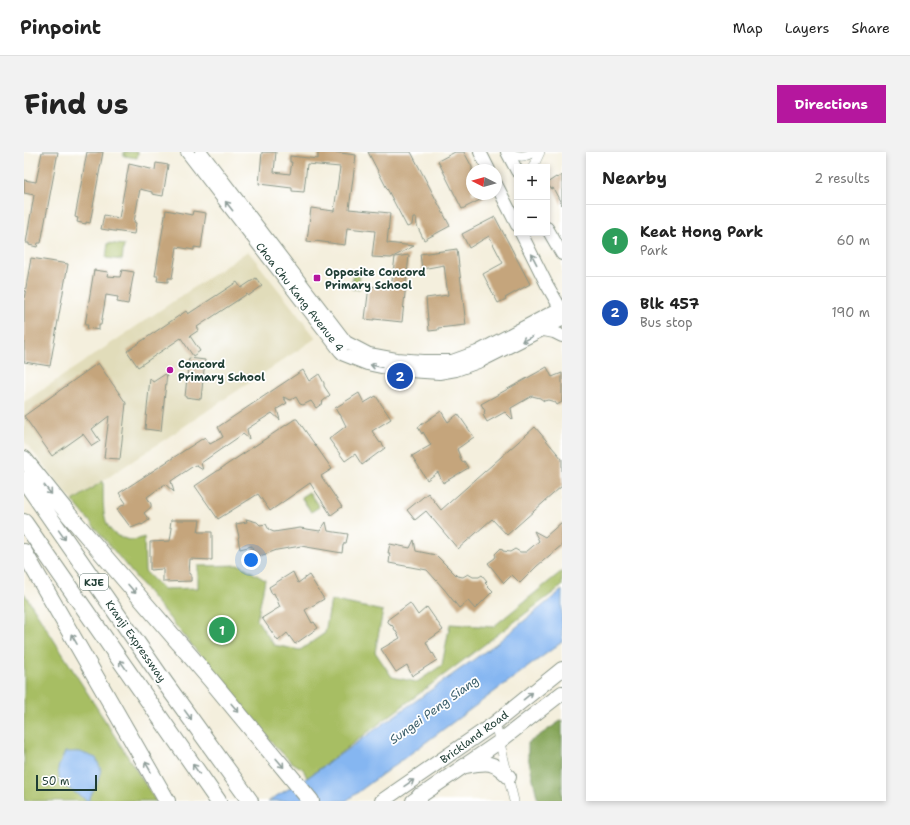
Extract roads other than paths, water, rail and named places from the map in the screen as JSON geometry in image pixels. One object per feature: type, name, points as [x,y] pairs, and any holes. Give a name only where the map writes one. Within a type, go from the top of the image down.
[{"type":"highway","points":[[24,459],[69,515],[210,679],[311,801]]},
{"type":"highway","name":"Kranji Expressway","points":[[24,480],[165,683],[250,801]]},
{"type":"highway","name":"KJE","points":[[24,522],[218,801]]},
{"type":"highway","points":[[24,552],[167,801]]},
{"type":"main road","name":"Brickland Road","points":[[382,801],[495,723],[562,669]]},
{"type":"main road","name":"Brickland Road","points":[[417,799],[462,766],[499,742],[562,693]]},
{"type":"main road","points":[[462,766],[488,764],[500,768],[509,777]]},
{"type":"street","name":"Choa Chu Kang Avenue 4","points":[[187,152],[344,355],[367,364],[395,370],[439,373],[456,370],[481,361],[540,325],[561,309]]},
{"type":"street","name":"Choa Chu Kang Avenue 4","points":[[201,152],[346,342],[359,350],[369,354],[396,359],[452,361],[540,325],[562,320]]},
{"type":"street","points":[[480,152],[486,164]]},
{"type":"street","points":[[508,152],[515,155],[525,156],[533,152]]},
{"type":"street","points":[[508,152],[514,165]]},
{"type":"street","points":[[534,164],[540,152]]},
{"type":"street","points":[[502,196],[514,219]]},
{"type":"street","points":[[550,233],[562,254]]},
{"type":"street","points":[[522,236],[561,309]]},
{"type":"street","points":[[547,285],[548,294],[540,325],[562,336]]},
{"type":"street","points":[[495,723],[514,801]]},
{"type":"water","name":"Sungei Peng Siang","points":[[562,590],[562,642],[346,801],[268,801],[307,778],[497,643]]},
{"type":"water","points":[[65,752],[80,752],[96,758],[101,770],[97,784],[88,801],[60,783],[58,768]]},
{"type":"place","name":"Opposite Concord Primary School","points":[[317,278]]},
{"type":"place","name":"Concord Primary School","points":[[170,370]]},
{"type":"place","name":"Blk 457","points":[[400,376]]},
{"type":"place","name":"Keat Hong Park","points":[[222,630]]}]
